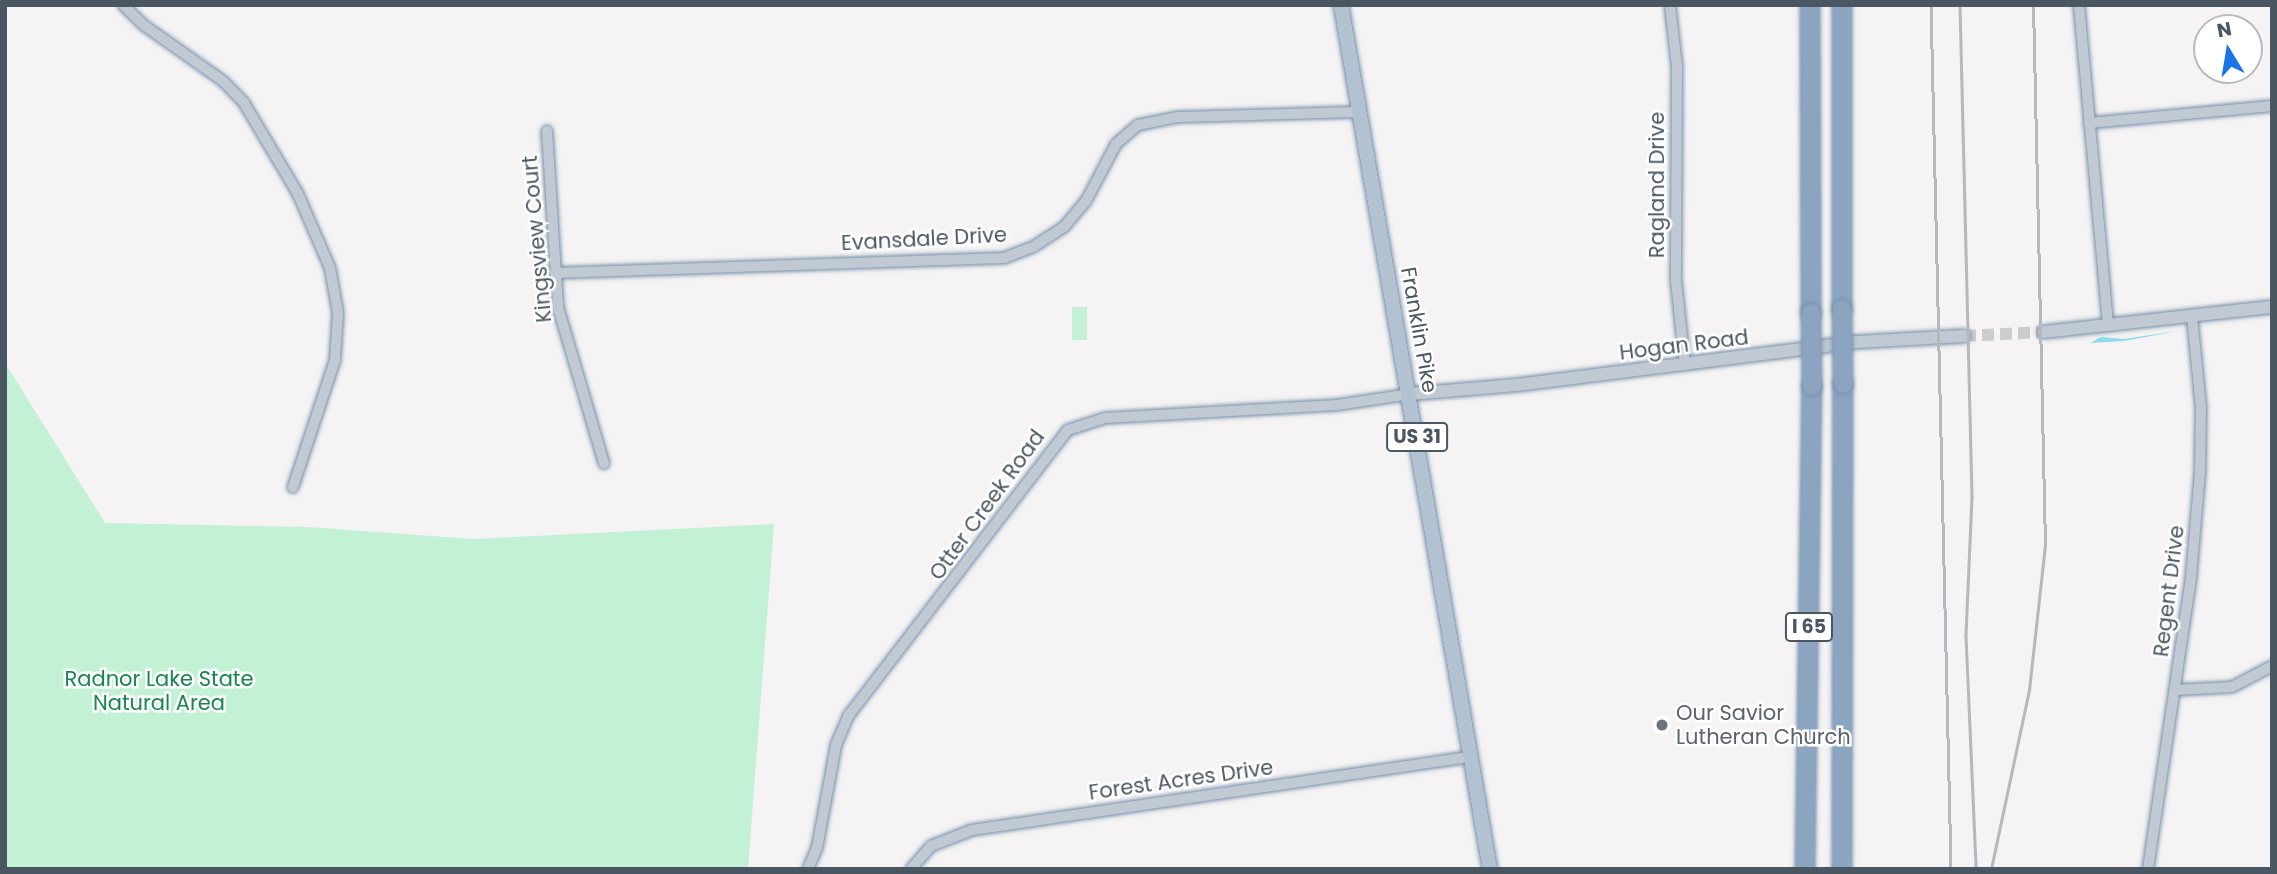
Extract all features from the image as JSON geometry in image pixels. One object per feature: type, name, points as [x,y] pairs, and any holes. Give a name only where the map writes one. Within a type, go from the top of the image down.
[{"type":"highway","name":"I 65","points":[[1805,869],[1812,386],[1810,5]]},
{"type":"highway","name":"I 65","points":[[1842,5],[1842,869]]},
{"type":"main road","name":"Franklin Pike","points":[[1341,5],[1490,869]]},
{"type":"street","points":[[123,5],[145,26],[223,81],[244,103],[298,194],[330,268],[338,313],[335,360],[293,487]]},
{"type":"street","name":"Ragland Drive","points":[[1671,5],[1677,66],[1676,281],[1685,365]]},
{"type":"street","points":[[2079,5],[2108,326]]},
{"type":"street","points":[[2089,123],[2272,106]]},
{"type":"street","name":"Evansdale Drive","points":[[555,273],[1004,258],[1041,243],[1072,219],[1116,144],[1138,125],[1178,117],[1360,112]]},
{"type":"street","name":"Kingsview Court","points":[[547,131],[555,273],[561,320],[604,463]]},
{"type":"street","points":[[2044,332],[2272,307]]},
{"type":"street","name":"Regent Drive","points":[[2148,869],[2176,690],[2201,466],[2201,408],[2192,316]]},
{"type":"street","name":"Hogan Road","points":[[1409,394],[1685,365],[1857,342],[1964,336]]},
{"type":"street","name":"Otter Creek Road","points":[[808,869],[817,848],[836,746],[849,715],[1068,430],[1105,418],[1337,405],[1409,394]]},
{"type":"street","points":[[2176,690],[2226,689],[2250,681],[2272,666]]},
{"type":"street","name":"Forest Acres Drive","points":[[911,869],[931,846],[972,830],[1469,757]]},
{"type":"green space","points":[[1072,307],[1087,307],[1087,340],[1072,340]]},
{"type":"green space","name":"Radnor Lake State Natural Area","points":[[5,363],[105,523],[308,527],[473,539],[774,524],[748,869],[5,869]]},
{"type":"water","points":[[2183,330],[2124,341],[2090,343],[2101,337],[2124,339]]},
{"type":"tunnel","points":[[1964,336],[2044,332]]},
{"type":"railway","points":[[1931,5],[1951,869]]},
{"type":"railway","points":[[1960,5],[1972,497],[1966,636],[1976,869]]},
{"type":"railway","points":[[1991,869],[2029,690],[2045,546],[2033,5]]},
{"type":"place","name":"Our Savior Lutheran Church","points":[[1662,725]]}]
